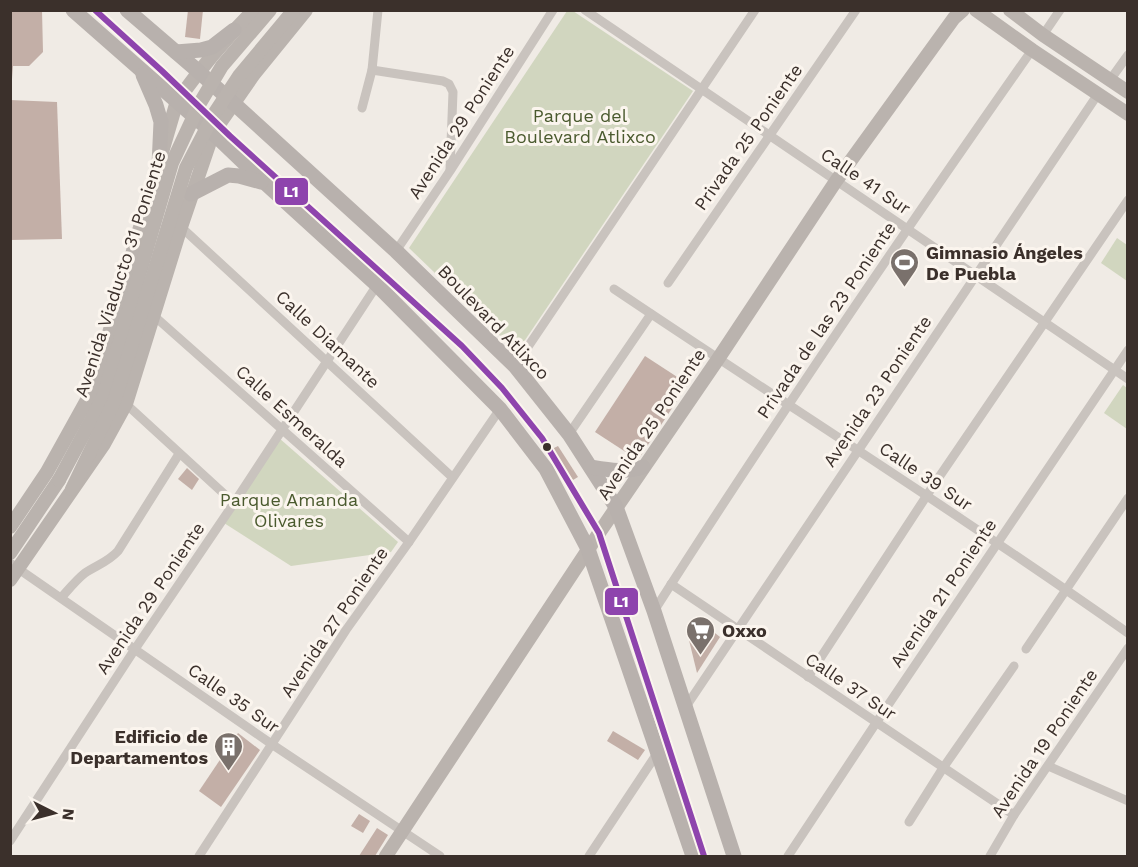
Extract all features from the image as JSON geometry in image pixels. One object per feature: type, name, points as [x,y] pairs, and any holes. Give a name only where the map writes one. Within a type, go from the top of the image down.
[{"type":"main road","points":[[73,10],[213,133],[377,285],[500,408],[546,469],[588,549],[693,856]]},
{"type":"main road","name":"Boulevard Atlixco","points":[[127,10],[396,250],[515,366],[569,434],[616,507],[654,611],[734,856]]},
{"type":"main road","points":[[10,527],[47,472],[92,391],[177,101],[198,71],[254,10]]},
{"type":"main road","name":"Avenida Viaducto 31 Poniente","points":[[10,553],[59,480],[103,398],[172,163],[200,103],[222,66],[270,10]]},
{"type":"main road","name":"Avenida Viaducto 31 Poniente","points":[[72,489],[114,402],[186,168],[214,114],[239,76],[294,10]]},
{"type":"main road","points":[[13,571],[104,444],[126,404],[180,227],[213,133],[254,74],[306,10]]},
{"type":"main road","points":[[976,10],[1032,51],[1128,114]]},
{"type":"main road","points":[[1010,10],[1128,92]]},
{"type":"main road","name":"Avenida 25 Poniente","points":[[386,856],[616,507],[836,181],[958,13]]},
{"type":"main road","points":[[176,52],[201,50],[212,46],[234,30]]},
{"type":"main road","points":[[141,70],[161,122],[159,165]]},
{"type":"main road","points":[[191,194],[228,175],[265,183]]},
{"type":"main road","points":[[147,204],[180,227]]},
{"type":"main road","points":[[591,467],[625,471],[643,467]]},
{"type":"street","points":[[362,108],[372,70],[378,10]]},
{"type":"street","name":"Avenida 29 Poniente","points":[[396,250],[450,171],[553,10]]},
{"type":"street","name":"Calle 41 Sur","points":[[585,10],[1128,379]]},
{"type":"street","points":[[515,366],[755,10]]},
{"type":"street","name":"Privada 25 Poniente","points":[[668,283],[856,10]]},
{"type":"street","points":[[1043,35],[1060,10]]},
{"type":"street","name":"Privada de las 23 Poniente","points":[[654,611],[907,229],[1032,51]]},
{"type":"street","points":[[1110,80],[1128,55]]},
{"type":"street","points":[[372,70],[449,84],[453,92],[450,171]]},
{"type":"street","name":"Avenida 23 Poniente","points":[[685,708],[1098,94]]},
{"type":"street","points":[[808,677],[927,496],[1128,200]]},
{"type":"street","name":"Calle Diamante","points":[[180,227],[452,477]]},
{"type":"street","name":"Avenida 29 Poniente","points":[[10,841],[377,285]]},
{"type":"street","name":"Calle 39 Sur","points":[[614,289],[927,496],[1128,633]]},
{"type":"street","points":[[569,434],[651,314]]},
{"type":"street","name":"Calle Esmeralda","points":[[153,315],[409,542]]},
{"type":"street","name":"Avenida 21 Poniente","points":[[789,856],[1128,350]]},
{"type":"street","points":[[126,404],[234,503]]},
{"type":"street","name":"Avenida 27 Poniente","points":[[199,856],[346,630],[500,408]]},
{"type":"street","points":[[61,598],[88,571],[111,558],[118,551],[179,454]]},
{"type":"street","points":[[1026,649],[1128,498]]},
{"type":"street","name":"Calle 35 Sur","points":[[13,571],[61,598],[273,745],[440,856]]},
{"type":"street","name":"Calle 37 Sur","points":[[671,584],[1014,815]]},
{"type":"street","name":"Avenida 19 Poniente","points":[[990,856],[1014,815],[1128,648]]},
{"type":"street","points":[[909,822],[943,768],[1014,666]]},
{"type":"street","points":[[589,856],[658,752]]},
{"type":"street","points":[[1048,766],[1128,801]]},
{"type":"green space","name":"Parque del Boulevard Atlixco","points":[[567,11],[573,11],[693,91],[517,352],[409,248]]},
{"type":"green space","points":[[1117,238],[1127,245],[1127,281],[1101,263]]},
{"type":"green space","points":[[1123,385],[1127,388],[1127,429],[1104,413]]},
{"type":"green space","name":"Parque Amanda Olivares","points":[[279,438],[398,542],[391,552],[291,566],[224,523]]},
{"type":"building","points":[[10,10],[42,10],[43,52],[29,66],[13,66],[12,79],[10,79]]},
{"type":"building","points":[[188,10],[203,10],[200,39],[185,37]]},
{"type":"building","points":[[10,100],[57,102],[62,239],[10,240]]},
{"type":"building","points":[[645,356],[688,384],[638,460],[595,432]]},
{"type":"building","points":[[558,446],[578,477],[573,480],[552,449]]},
{"type":"building","points":[[187,468],[199,479],[192,490],[178,479]]},
{"type":"building","name":"Oxxo","points":[[710,629],[720,637],[697,673],[688,636]]},
{"type":"building","points":[[613,731],[645,750],[638,760],[607,741]]},
{"type":"building","name":"Edificio de Departamentos","points":[[238,733],[260,750],[221,807],[199,791]]},
{"type":"building","points":[[359,814],[370,821],[363,833],[351,826]]},
{"type":"building","points":[[377,828],[388,835],[375,856],[359,856]]},
{"type":"transit line","name":"L1","points":[[95,10],[462,346],[502,388],[542,438],[599,533],[704,856]]},
{"type":"place","name":"Gimnasio Ángeles De Puebla","points":[[905,288]]},
{"type":"place","name":"Oxxo","points":[[701,656]]},
{"type":"place","name":"Edificio de Departamentos","points":[[229,772]]}]
